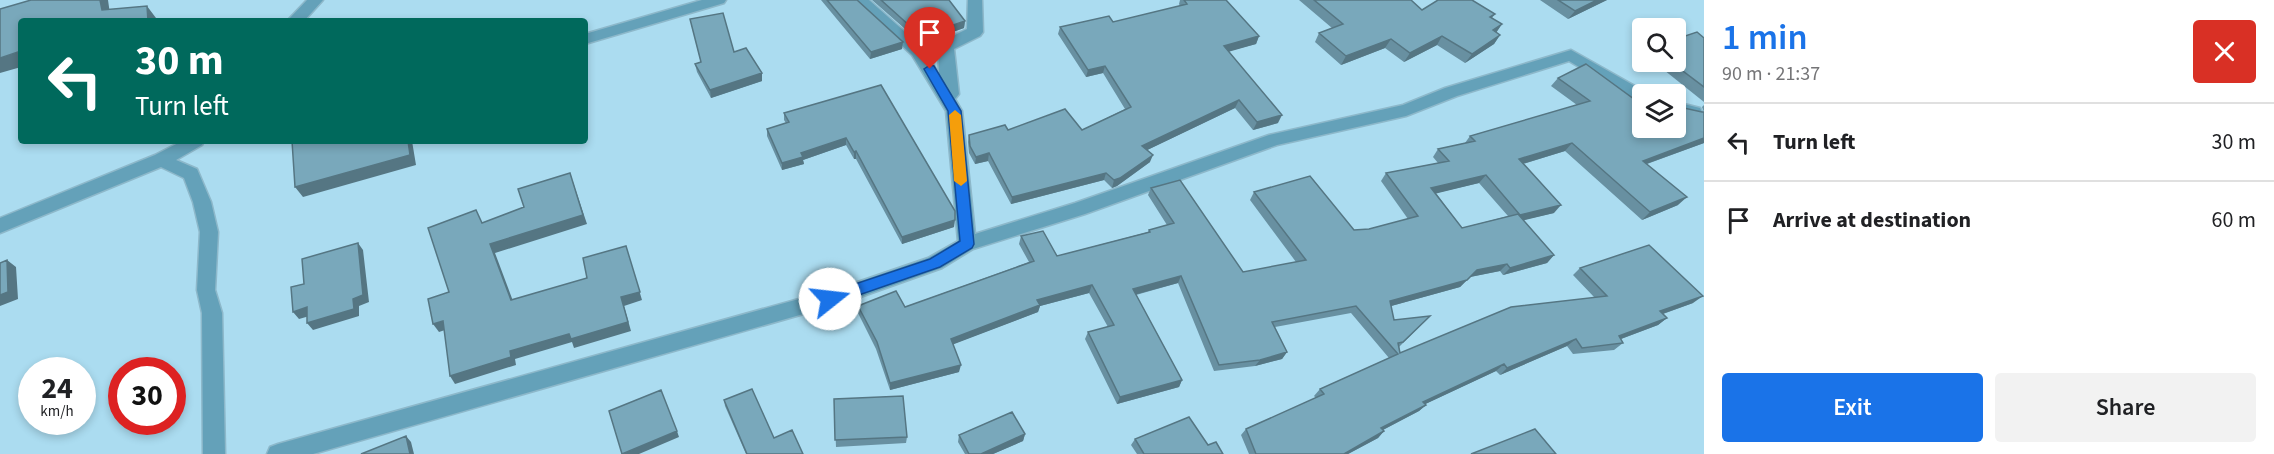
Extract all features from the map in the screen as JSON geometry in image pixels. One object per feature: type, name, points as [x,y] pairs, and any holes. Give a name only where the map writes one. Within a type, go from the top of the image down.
[{"type":"street","points":[[298,18],[316,0]]},
{"type":"street","points":[[588,38],[719,0]]},
{"type":"street","points":[[860,0],[917,51],[954,111]]},
{"type":"street","points":[[967,244],[954,111],[947,74],[946,46],[975,32],[975,0]]},
{"type":"street","points":[[278,454],[849,293],[935,263],[967,244],[1079,209],[1275,139],[1406,110],[1461,89],[1571,55],[1632,92]]},
{"type":"street","points":[[1686,110],[1694,112]]},
{"type":"street","points":[[0,226],[161,159],[190,144]]},
{"type":"street","points":[[161,159],[191,174],[202,202],[209,232],[206,290],[212,313],[214,454]]},
{"type":"building","points":[[31,0],[100,0],[102,10],[147,6],[148,18],[18,18],[18,52],[0,58],[0,9]]},
{"type":"building","points":[[827,0],[857,0],[903,42],[871,52]]},
{"type":"building","points":[[881,0],[949,0],[965,21],[921,36]]},
{"type":"building","points":[[1184,0],[1226,0],[1259,36],[1224,46],[1282,115],[1257,122],[1239,100],[1142,146],[1153,155],[1120,178],[1114,180],[1106,173],[1012,197],[989,153],[976,157],[970,146],[969,135],[1005,125],[1008,130],[1065,109],[1082,130],[1131,107],[1105,66],[1088,70],[1060,27],[1109,16],[1113,22],[1187,4]]},
{"type":"building","points":[[1314,0],[1411,0],[1422,10],[1438,0],[1472,0],[1495,14],[1490,17],[1502,24],[1493,30],[1500,35],[1472,54],[1442,36],[1410,53],[1391,39],[1346,56],[1319,33],[1343,24]]},
{"type":"building","points":[[1558,0],[1597,0],[1575,11]]},
{"type":"building","points":[[723,13],[734,52],[746,48],[762,73],[710,90],[695,64],[701,62],[690,19]]},
{"type":"building","points":[[1697,32],[1704,38],[1704,87],[1684,72],[1686,36]]},
{"type":"building","points":[[1586,64],[1632,98],[1632,138],[1686,138],[1686,108],[1704,112],[1704,138],[1643,161],[1687,197],[1650,212],[1572,143],[1519,159],[1561,205],[1520,215],[1486,175],[1431,188],[1462,228],[1518,214],[1554,255],[1510,268],[1507,264],[1477,270],[1467,280],[1390,301],[1394,320],[1430,316],[1403,342],[1398,343],[1400,353],[1511,307],[1607,296],[1580,268],[1649,245],[1703,296],[1660,311],[1667,318],[1619,336],[1623,343],[1582,348],[1576,339],[1507,368],[1504,364],[1423,402],[1426,405],[1381,428],[1384,431],[1344,454],[1256,454],[1246,429],[1324,394],[1320,389],[1398,354],[1356,306],[1272,322],[1287,352],[1260,360],[1219,365],[1181,276],[1133,289],[1182,380],[1120,397],[1088,332],[1114,325],[1092,285],[1037,300],[1040,305],[951,339],[961,365],[890,383],[877,342],[858,306],[896,291],[905,307],[1034,261],[1021,236],[1043,231],[1057,256],[1150,232],[1149,230],[1174,223],[1151,188],[1180,180],[1243,272],[1306,260],[1254,192],[1310,176],[1354,230],[1369,229],[1418,216],[1386,173],[1449,161],[1438,149],[1475,141],[1470,136],[1590,101],[1558,78]]},
{"type":"building","points":[[881,85],[955,211],[955,220],[902,237],[856,151],[854,152],[846,138],[801,153],[803,157],[782,163],[767,129],[789,122],[784,113]]},
{"type":"building","points":[[292,144],[408,144],[410,155],[295,187]]},
{"type":"building","points":[[570,173],[583,215],[490,244],[511,300],[587,278],[583,258],[626,246],[640,292],[621,297],[628,322],[571,339],[569,334],[510,351],[511,357],[450,376],[443,321],[433,324],[428,299],[449,292],[428,228],[476,210],[482,223],[524,207],[518,189]]},
{"type":"building","points":[[358,243],[363,295],[353,299],[354,309],[307,323],[307,307],[293,312],[291,287],[304,284],[302,259]]},
{"type":"building","points":[[7,260],[8,292],[0,295],[0,263]]},
{"type":"building","points":[[752,389],[774,438],[792,430],[803,454],[747,454],[724,400]]},
{"type":"building","points":[[661,390],[677,431],[622,454],[609,411]]},
{"type":"building","points":[[903,396],[907,437],[835,440],[834,399]]},
{"type":"building","points":[[1012,412],[1025,434],[981,454],[969,454],[959,435]]},
{"type":"building","points":[[1189,417],[1208,445],[1216,442],[1223,454],[1144,454],[1135,439]]},
{"type":"building","points":[[1535,429],[1556,454],[1471,454]]},
{"type":"building","points":[[406,436],[410,454],[361,454]]},
{"type":"slow traffic","points":[[955,115],[961,181]]},
{"type":"route","points":[[830,299],[935,263],[967,244],[954,111],[930,69]]}]
